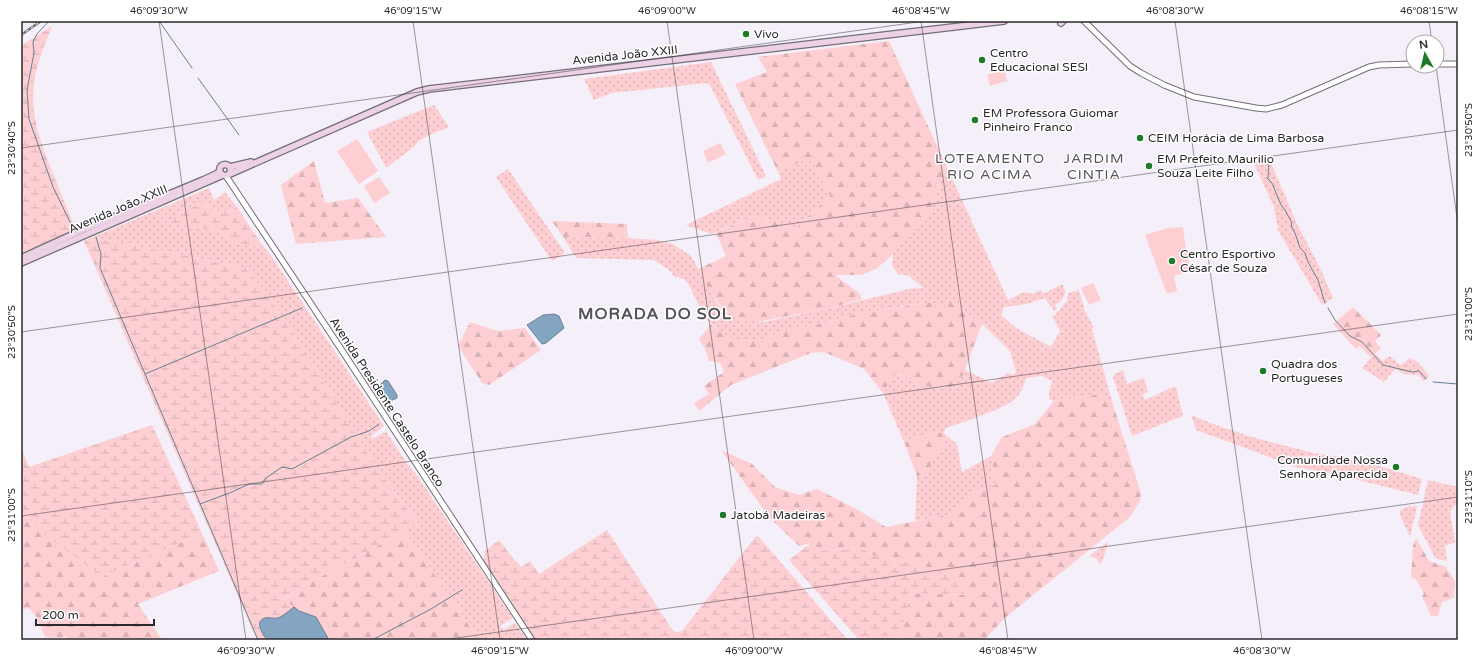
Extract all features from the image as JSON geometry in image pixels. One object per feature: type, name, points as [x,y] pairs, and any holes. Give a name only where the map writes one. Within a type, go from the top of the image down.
[{"type":"main road","name":"Avenida João XXIII","points":[[21,263],[395,101],[429,89],[1004,21]]},
{"type":"main road","name":"Avenida João XXIII","points":[[225,174],[220,168],[223,165],[228,165],[230,167],[261,160]]},
{"type":"main road","points":[[225,174],[231,171],[230,167]]},
{"type":"main road","name":"Avenida João XXIII","points":[[21,258],[78,232],[203,180],[225,174]]},
{"type":"street","points":[[1084,21],[1130,66],[1164,85],[1194,97],[1266,109],[1282,105],[1369,67],[1379,65],[1405,64]]},
{"type":"street","points":[[1092,21],[1094,30]]},
{"type":"street","points":[[1445,64],[1458,64]]},
{"type":"street","name":"Avenida Presidente Castelo Branco","points":[[225,174],[532,640]]},
{"type":"green space","points":[[52,26],[41,55],[34,84],[33,96],[35,120],[41,142],[76,230],[21,253],[21,46]]},
{"type":"green space","points":[[889,41],[950,174],[941,179],[931,213],[913,228],[889,258],[876,269],[861,275],[835,275],[859,293],[862,299],[830,308],[752,323],[741,320],[732,315],[719,303],[698,269],[726,256],[716,233],[754,216],[796,228],[830,196],[810,158],[778,172],[735,84],[767,72],[758,57]]},
{"type":"green space","points":[[711,62],[766,176],[758,180],[710,85],[707,83],[611,93],[594,100],[584,79]]},
{"type":"green space","points":[[1004,70],[1007,81],[990,86],[987,75]]},
{"type":"green space","points":[[434,105],[449,127],[420,140],[415,146],[386,168],[367,132]]},
{"type":"green space","points":[[357,139],[378,171],[359,184],[337,151]]},
{"type":"green space","points":[[720,143],[726,154],[708,163],[703,151]]},
{"type":"green space","points":[[1256,155],[1266,155],[1271,163],[1297,224],[1319,266],[1333,298],[1322,305],[1278,230],[1274,207],[1252,159]]},
{"type":"green space","points":[[810,157],[830,196],[796,228],[754,216],[712,234],[686,225],[781,179],[778,172]]},
{"type":"green space","points":[[314,161],[325,203],[358,198],[386,237],[296,244],[281,185]]},
{"type":"green space","points":[[508,169],[565,253],[552,261],[496,177]]},
{"type":"green space","points":[[950,174],[1008,300],[1024,292],[1032,294],[1041,290],[1043,294],[1062,284],[1064,287],[1064,296],[1055,305],[1057,308],[1054,311],[1045,298],[1027,304],[1004,307],[1001,315],[1016,328],[1051,347],[1060,331],[1053,317],[1067,301],[1068,293],[1079,290],[1085,311],[1094,328],[1092,329],[1112,401],[1101,394],[1054,401],[1049,399],[1052,381],[1042,376],[1026,378],[1023,388],[1017,397],[1004,406],[984,415],[946,428],[943,433],[931,433],[904,442],[883,393],[894,372],[920,386],[950,388],[963,375],[965,370],[992,383],[1008,373],[1014,375],[1016,372],[1010,351],[982,324],[952,303],[923,303],[856,314],[834,321],[786,330],[760,340],[737,341],[727,337],[705,318],[689,285],[683,278],[680,279],[678,276],[676,278],[669,270],[654,260],[576,258],[563,237],[628,238],[657,240],[673,244],[691,256],[717,303],[724,310],[743,321],[764,322],[909,289],[923,288],[909,276],[898,274],[892,266],[893,253],[913,228],[931,213],[941,179]]},
{"type":"green space","points":[[379,177],[390,193],[374,203],[364,186]]},
{"type":"green space","points":[[209,188],[214,200],[225,192],[237,207],[226,211],[218,211],[201,202],[166,223],[222,232],[233,242],[249,246],[262,245],[272,257],[384,426],[371,436],[373,439],[386,431],[513,618],[500,626],[503,630],[515,623],[527,640],[479,640],[405,531],[418,523],[379,471],[284,318],[247,268],[93,237]]},
{"type":"green space","points":[[201,202],[218,211],[226,211],[237,207],[262,245],[249,246],[233,242],[222,232],[166,223]]},
{"type":"green space","points":[[552,221],[627,224],[628,238],[563,237]]},
{"type":"green space","name":"Centro Esportivo César de Souza","points":[[1183,227],[1186,251],[1191,271],[1174,276],[1177,291],[1167,294],[1145,235],[1168,228]]},
{"type":"green space","points":[[93,237],[247,268],[284,318],[379,471],[418,524],[302,587],[284,599],[299,611],[316,617],[329,640],[257,640],[84,241]]},
{"type":"green space","points":[[1093,283],[1101,300],[1089,305],[1081,288]]},
{"type":"green space","points":[[926,303],[952,303],[982,324],[963,375],[950,388],[920,386],[895,372],[883,393],[864,369],[822,352],[811,353],[731,385],[699,411],[694,403],[709,394],[704,386],[724,372],[720,363],[709,361],[705,349],[699,339],[711,324],[727,337],[737,341],[760,340],[786,330],[834,321],[856,314]]},
{"type":"green space","points":[[1353,307],[1381,335],[1375,341],[1381,348],[1371,357],[1359,346],[1356,349],[1333,324]]},
{"type":"green space","points":[[470,322],[497,331],[525,328],[541,350],[489,385],[482,383],[458,346]]},
{"type":"green space","points":[[1375,353],[1383,361],[1389,356],[1401,365],[1410,358],[1419,363],[1429,376],[1424,381],[1418,375],[1404,374],[1395,369],[1384,382],[1362,368]]},
{"type":"green space","points":[[1123,370],[1127,384],[1144,378],[1148,392],[1142,395],[1145,400],[1176,387],[1183,416],[1132,436],[1113,377],[1115,374]]},
{"type":"green space","points":[[1101,394],[1112,401],[1141,494],[1140,501],[1130,517],[1005,618],[984,640],[891,640],[899,637],[911,593],[966,595],[946,573],[923,573],[914,561],[898,563],[887,556],[875,556],[860,548],[819,551],[811,543],[799,546],[769,517],[721,450],[752,464],[775,487],[799,495],[817,489],[858,510],[886,527],[952,514],[972,492],[996,485],[991,456],[1002,437],[1035,424],[1054,401]]},
{"type":"green space","points":[[1191,415],[1252,437],[1313,453],[1335,456],[1370,465],[1372,464],[1422,479],[1418,495],[1326,472],[1295,467],[1196,430]]},
{"type":"green space","points":[[152,425],[202,533],[102,577],[21,517],[21,448],[29,467]]},
{"type":"green space","points":[[931,433],[943,433],[948,437],[925,474],[917,476],[904,442]]},
{"type":"green space","points":[[948,437],[957,444],[962,472],[991,456],[996,485],[972,492],[952,514],[915,521],[917,476],[925,474]]},
{"type":"green space","points":[[1428,480],[1458,487],[1458,504],[1456,504],[1450,512],[1455,542],[1445,546],[1447,561],[1435,558],[1418,525]]},
{"type":"green space","points":[[1417,506],[1410,537],[1400,515],[1400,511],[1405,507]]},
{"type":"green space","points":[[21,517],[102,577],[202,533],[219,571],[138,604],[162,640],[66,640],[66,636],[60,638],[45,637],[36,616],[28,608],[21,610]]},
{"type":"green space","points":[[607,530],[673,631],[682,631],[757,535],[848,640],[535,640],[485,566],[483,560],[485,551],[499,540],[521,567],[530,561],[539,574]]},
{"type":"green space","points":[[405,531],[479,640],[329,640],[316,617],[299,611],[284,600],[302,587]]},
{"type":"green space","points":[[1416,538],[1429,561],[1446,567],[1455,581],[1454,598],[1442,602],[1438,616],[1431,616],[1422,596],[1424,594],[1416,579],[1411,578],[1413,545]]},
{"type":"green space","points":[[1109,541],[1101,565],[1096,558],[1089,556]]},
{"type":"green space","points":[[811,543],[819,551],[860,548],[875,556],[887,556],[898,563],[914,561],[923,573],[946,573],[966,595],[911,593],[899,637],[891,640],[859,640],[789,560]]},
{"type":"water","points":[[554,314],[559,316],[564,328],[546,343],[542,344],[527,325],[543,315]]},
{"type":"water","points":[[385,380],[388,381],[397,395],[397,398],[390,401],[379,386]]},
{"type":"water","points":[[294,607],[299,611],[316,617],[329,640],[267,640],[260,629],[260,622],[265,618],[278,618]]},
{"type":"waterway","points":[[49,21],[37,34],[33,42],[34,53],[27,90],[29,119],[53,187],[72,226]]},
{"type":"waterway","points":[[159,21],[192,68]]},
{"type":"waterway","points":[[198,78],[239,135]]},
{"type":"waterway","points":[[1261,157],[1268,164],[1268,179],[1272,183],[1281,205],[1291,221],[1292,228],[1300,248],[1305,253],[1308,262],[1318,280],[1325,303]]},
{"type":"waterway","points":[[96,237],[101,254],[100,268],[258,640]]},
{"type":"waterway","points":[[145,374],[302,308]]},
{"type":"waterway","points":[[1328,308],[1335,320],[1350,336],[1362,342],[1383,365],[1412,372],[1419,371],[1426,379]]},
{"type":"waterway","points":[[1433,382],[1458,384]]},
{"type":"waterway","points":[[200,504],[249,484],[262,484],[266,478],[282,467],[292,469],[351,437],[369,431],[379,424]]},
{"type":"waterway","points":[[372,640],[431,609],[462,590]]},
{"type":"railway","points":[[21,35],[41,21]]},
{"type":"place","name":"Vivo","points":[[746,34]]},
{"type":"place","name":"Centro Educacional SESI","points":[[982,60]]},
{"type":"place","name":"EM Professora Guiomar Pinheiro Franco","points":[[975,120]]},
{"type":"place","name":"CEIM Horácia de Lima Barbosa","points":[[1140,138]]},
{"type":"place","name":"EM Prefeito Maurilio Souza Leite Filho","points":[[1149,166]]},
{"type":"place","name":"Centro Esportivo César de Souza","points":[[1172,261]]},
{"type":"place","name":"Quadra dos Portugueses","points":[[1263,371]]},
{"type":"place","name":"Comunidade Nossa Senhora Aparecida","points":[[1396,467]]},
{"type":"place","name":"Jatobá Madeiras","points":[[723,515]]},
{"type":"district","name":"LOTEAMENTO RIO ACIMA","points":[[990,166]]},
{"type":"district","name":"JARDIM CINTIA","points":[[1094,166]]},
{"type":"district","name":"MORADA DO SOL","points":[[655,313]]}]
